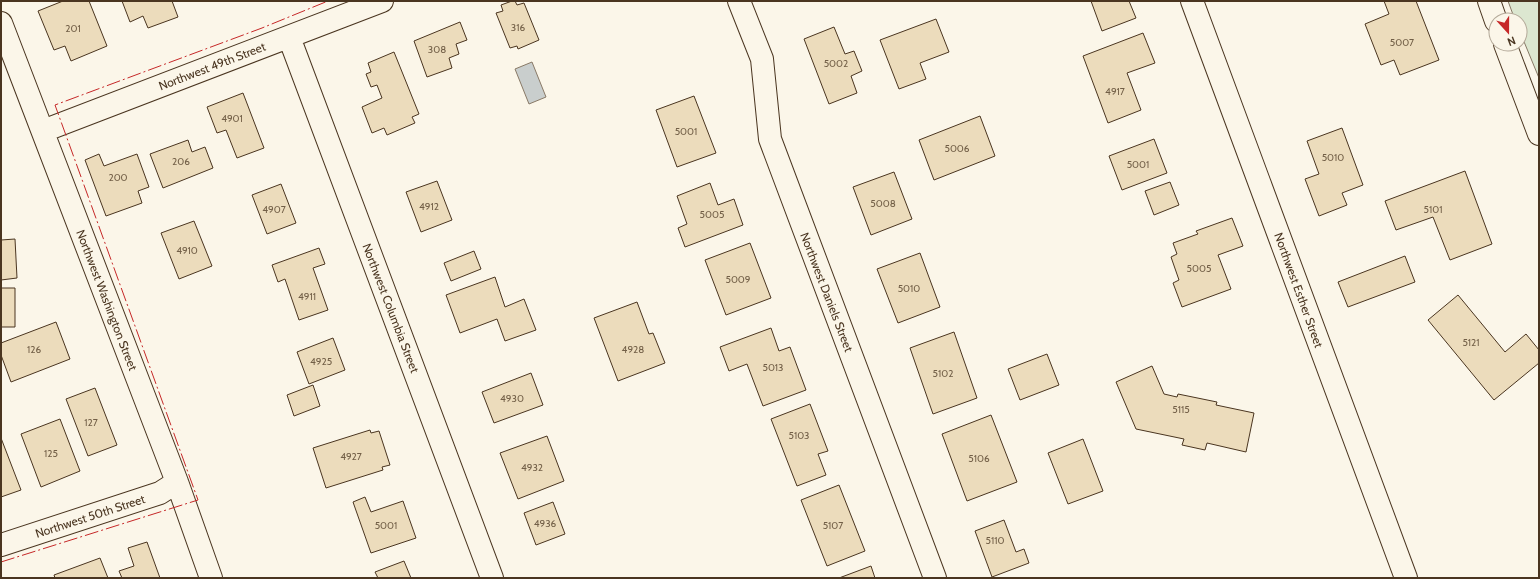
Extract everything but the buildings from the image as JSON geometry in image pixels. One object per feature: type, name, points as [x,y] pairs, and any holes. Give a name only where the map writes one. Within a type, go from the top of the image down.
[{"type":"street","name":"Northwest 49th Street","points":[[43,131],[382,1]]},
{"type":"street","name":"Northwest Daniels Street","points":[[738,1],[762,59],[770,139],[935,578]]},
{"type":"street","name":"Northwest Esther Street","points":[[1192,1],[1406,578]]},
{"type":"street","points":[[1489,1],[1493,12]]},
{"type":"street","name":"Northwest Washington Street","points":[[1,23],[177,482],[211,578]]},
{"type":"street","name":"Northwest Columbia Street","points":[[289,37],[492,578]]},
{"type":"street","points":[[1508,52],[1538,131]]},
{"type":"street","name":"Northwest 50th Street","points":[[1,545],[160,493],[177,482]]},
{"type":"green space","points":[[1508,1],[1539,1],[1539,78],[1528,51],[1528,12],[1512,12]]},
{"type":"shaded area","points":[[532,62],[546,97],[529,104],[515,69]]},
{"type":"power","points":[[1,562],[198,500],[55,105],[262,28],[328,1]]}]
